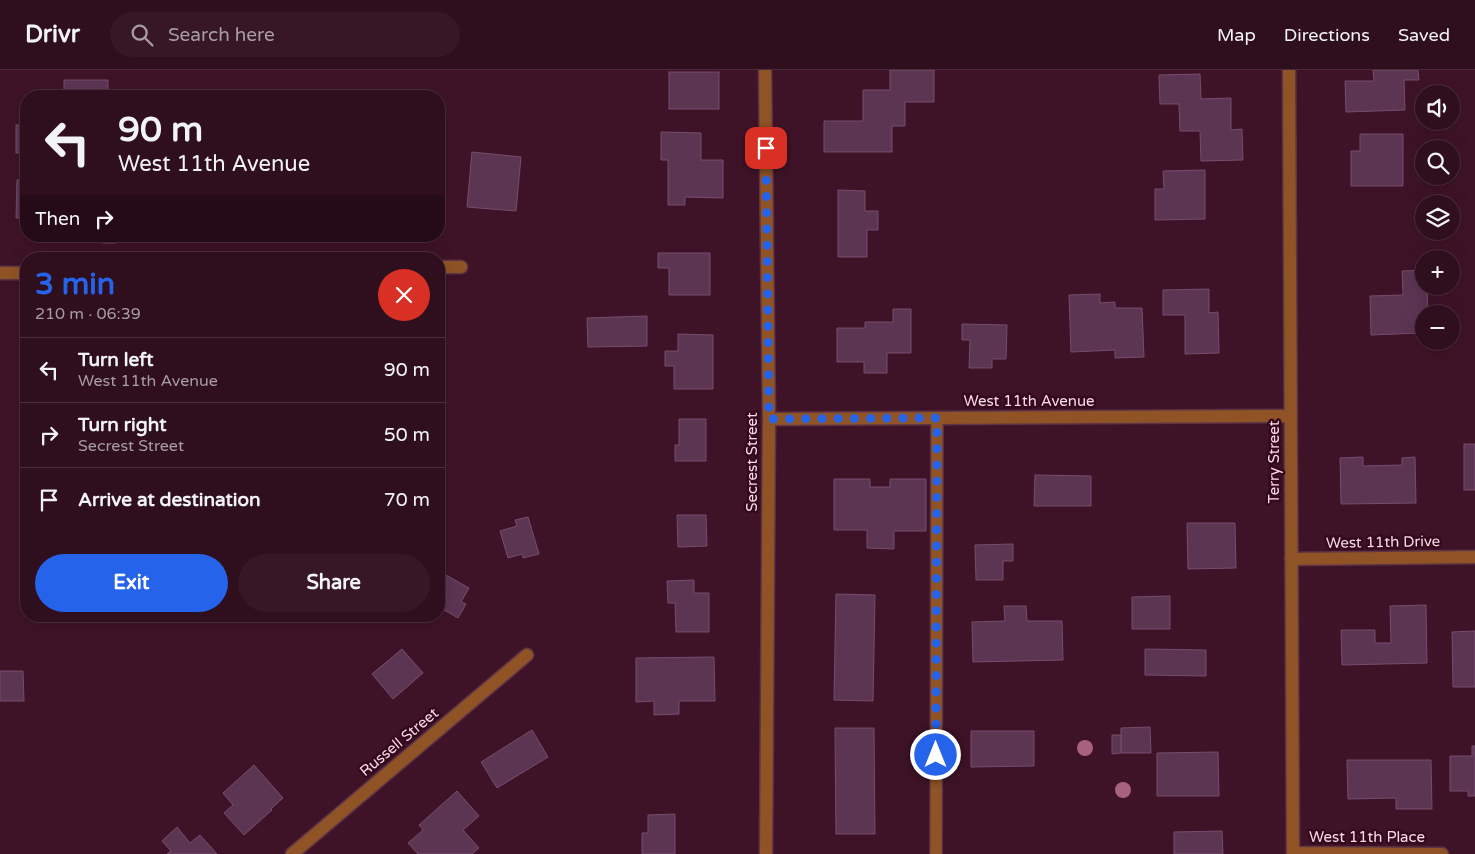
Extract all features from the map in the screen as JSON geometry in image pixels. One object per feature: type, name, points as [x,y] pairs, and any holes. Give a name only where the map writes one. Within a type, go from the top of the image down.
[{"type":"street","name":"Secrest Street","points":[[765,70],[769,419],[766,854]]},
{"type":"street","name":"Terry Street","points":[[1289,70],[1293,854]]},
{"type":"street","points":[[445,267],[461,267]]},
{"type":"street","points":[[0,273],[20,273]]},
{"type":"street","name":"West 11th Avenue","points":[[769,419],[1290,416]]},
{"type":"street","name":"West 11th Drive","points":[[1291,559],[1475,557]]},
{"type":"street","name":"Russell Street","points":[[292,854],[527,654]]},
{"type":"street","name":"West 11th Place","points":[[1293,854],[1442,854]]},
{"type":"lane","points":[[936,854],[937,418]]},
{"type":"building","points":[[890,70],[934,70],[934,102],[905,102],[905,126],[892,126],[892,152],[824,152],[824,121],[863,121],[863,90],[890,90]]},
{"type":"building","points":[[1373,70],[1418,70],[1419,80],[1404,80],[1405,110],[1346,112],[1345,81],[1374,81]]},
{"type":"building","points":[[669,72],[719,72],[719,109],[669,109]]},
{"type":"building","points":[[1200,74],[1201,99],[1231,98],[1231,130],[1242,129],[1243,160],[1201,161],[1200,131],[1180,131],[1179,104],[1160,104],[1159,75]]},
{"type":"building","points":[[64,80],[108,80],[108,90],[64,90]]},
{"type":"building","points":[[16,125],[20,125],[20,153],[16,153]]},
{"type":"building","points":[[661,132],[701,133],[701,160],[723,160],[723,198],[685,197],[685,205],[668,205],[668,160],[661,160]]},
{"type":"building","points":[[1360,134],[1403,134],[1403,186],[1351,186],[1351,151],[1360,151]]},
{"type":"building","points":[[472,152],[521,157],[516,211],[467,207]]},
{"type":"building","points":[[1205,170],[1205,219],[1155,220],[1155,189],[1164,189],[1163,171]]},
{"type":"building","points":[[17,180],[20,180],[20,218],[16,218]]},
{"type":"building","points":[[838,190],[865,191],[865,211],[878,211],[878,230],[867,230],[867,257],[838,257]]},
{"type":"building","points":[[658,253],[710,253],[710,295],[669,295],[669,268],[658,268]]},
{"type":"building","points":[[1415,270],[1415,295],[1427,295],[1428,305],[1415,305],[1415,333],[1371,335],[1370,296],[1403,295],[1402,271]]},
{"type":"building","points":[[1209,289],[1209,313],[1218,312],[1219,353],[1185,354],[1185,315],[1163,315],[1163,290]]},
{"type":"building","points":[[1100,294],[1100,303],[1115,302],[1115,308],[1142,308],[1144,357],[1115,358],[1115,350],[1071,352],[1069,295]]},
{"type":"building","points":[[893,309],[911,309],[911,353],[887,353],[887,373],[864,373],[864,362],[837,362],[837,328],[865,328],[865,322],[893,322]]},
{"type":"building","points":[[647,316],[647,346],[588,347],[587,318]]},
{"type":"building","points":[[962,324],[1007,325],[1006,359],[992,359],[992,368],[969,368],[970,340],[962,340]]},
{"type":"building","points":[[678,334],[713,335],[713,389],[674,389],[674,366],[665,366],[665,351],[678,351]]},
{"type":"building","points":[[679,419],[706,419],[706,461],[675,461],[675,445],[679,445]]},
{"type":"building","points":[[1464,444],[1475,444],[1475,490],[1464,490]]},
{"type":"building","points":[[1363,457],[1363,466],[1402,465],[1402,458],[1415,457],[1416,503],[1341,504],[1340,458]]},
{"type":"building","points":[[1035,475],[1091,476],[1091,506],[1034,506]]},
{"type":"building","points":[[834,479],[870,479],[870,487],[890,487],[890,479],[926,479],[926,531],[894,531],[894,549],[867,548],[867,530],[834,530]]},
{"type":"building","points":[[677,515],[706,515],[707,546],[678,547]]},
{"type":"building","points":[[528,517],[539,554],[523,558],[522,554],[508,558],[500,531],[517,526],[515,520]]},
{"type":"building","points":[[1187,523],[1235,523],[1236,568],[1188,569]]},
{"type":"building","points":[[1013,544],[1013,561],[1003,561],[1003,580],[976,580],[975,545]]},
{"type":"building","points":[[445,574],[469,588],[461,602],[466,604],[458,618],[445,610]]},
{"type":"building","points":[[694,580],[694,593],[709,593],[709,632],[676,632],[675,603],[668,603],[667,581]]},
{"type":"building","points":[[836,594],[875,595],[873,701],[834,700]]},
{"type":"building","points":[[1170,596],[1170,629],[1132,629],[1132,597]]},
{"type":"building","points":[[1426,605],[1427,663],[1342,665],[1341,630],[1375,630],[1375,643],[1391,643],[1390,606]]},
{"type":"building","points":[[1004,606],[1026,606],[1027,621],[1062,621],[1063,660],[973,662],[972,622],[1005,621]]},
{"type":"building","points":[[1475,631],[1475,687],[1453,687],[1452,632]]},
{"type":"building","points":[[402,649],[423,673],[393,699],[372,674]]},
{"type":"building","points":[[1145,649],[1206,650],[1206,676],[1145,675]]},
{"type":"building","points":[[714,657],[715,701],[679,701],[679,714],[654,715],[654,701],[636,702],[636,658]]},
{"type":"building","points":[[0,671],[23,671],[24,701],[0,701]]},
{"type":"building","points":[[1150,727],[1151,753],[1121,753],[1121,728]]},
{"type":"building","points":[[835,728],[874,728],[875,834],[836,834]]},
{"type":"building","points":[[532,730],[548,757],[497,788],[481,762]]},
{"type":"building","points":[[971,731],[1034,731],[1034,766],[971,767]]},
{"type":"building","points":[[1112,735],[1121,735],[1121,753],[1112,754]]},
{"type":"building","points":[[1472,746],[1475,746],[1475,796],[1468,796],[1468,791],[1450,791],[1450,756],[1472,756]]},
{"type":"building","points":[[1218,752],[1219,796],[1157,796],[1157,753]]},
{"type":"building","points":[[1347,760],[1431,760],[1432,809],[1396,809],[1396,798],[1348,799]]},
{"type":"building","points":[[254,765],[283,798],[244,835],[224,813],[233,805],[223,793]]},
{"type":"building","points":[[457,791],[479,816],[463,830],[479,848],[472,854],[418,854],[408,843],[423,830],[419,825]]},
{"type":"building","points":[[675,814],[675,854],[642,854],[642,833],[648,833],[648,815]]},
{"type":"building","points":[[177,827],[190,843],[200,835],[217,854],[167,854],[171,851],[162,841]]},
{"type":"building","points":[[1222,831],[1223,854],[1174,854],[1174,832]]},
{"type":"route","points":[[766,148],[769,419],[937,418],[936,755]]}]
